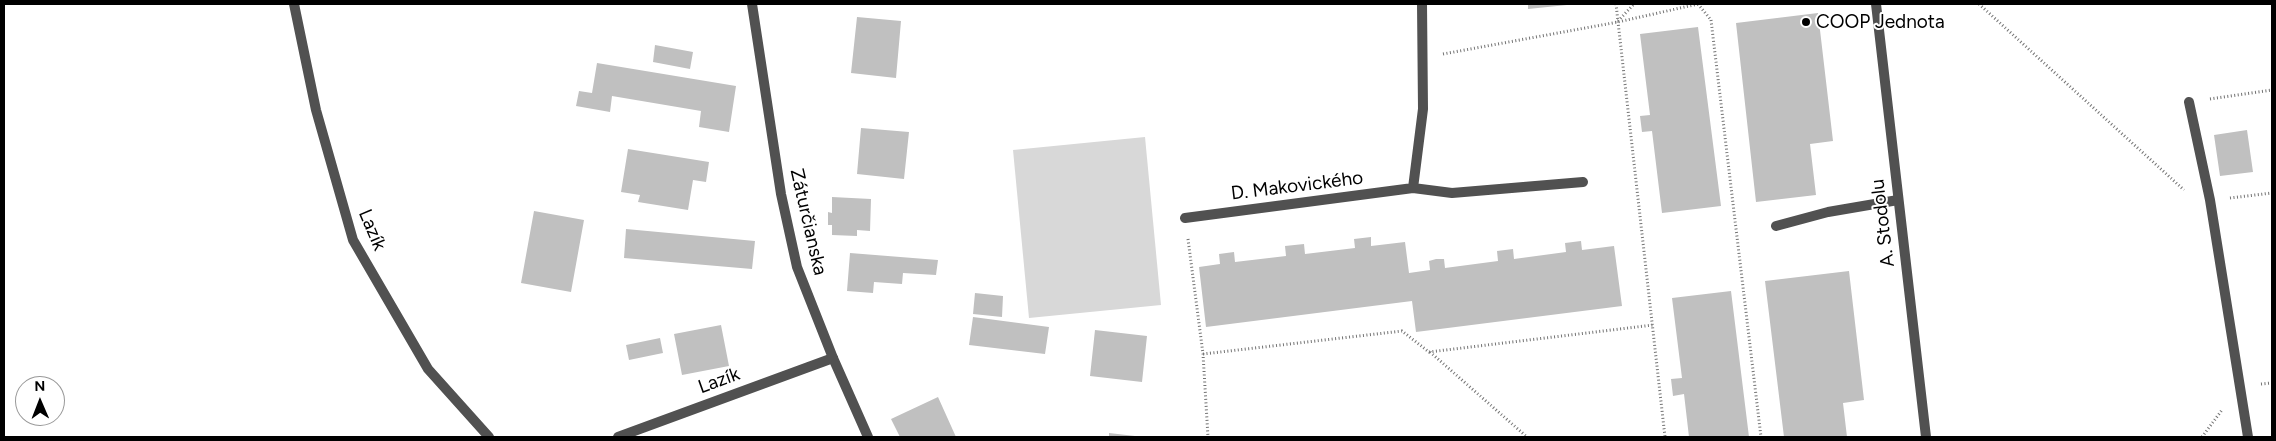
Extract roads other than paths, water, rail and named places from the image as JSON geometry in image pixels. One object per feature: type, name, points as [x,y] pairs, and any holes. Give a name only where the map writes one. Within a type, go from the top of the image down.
[{"type":"street","name":"Lazík","points":[[294,4],[316,110],[353,240],[428,369],[489,437]]},
{"type":"street","name":"Záturčianska","points":[[752,4],[781,194],[797,267],[832,358],[868,437]]},
{"type":"street","points":[[1413,188],[1423,109],[1422,4]]},
{"type":"street","name":"A. Stodolu","points":[[1876,4],[1926,437]]},
{"type":"street","points":[[2189,102],[2210,200],[2248,437]]},
{"type":"street","name":"D. Makovického","points":[[1185,218],[1413,188],[1452,193],[1584,182]]},
{"type":"street","points":[[1776,226],[1828,212],[1898,200]]},
{"type":"street","name":"Lazík","points":[[618,437],[832,358]]},
{"type":"place","name":"COOP Jednota","points":[[1806,22]]}]
